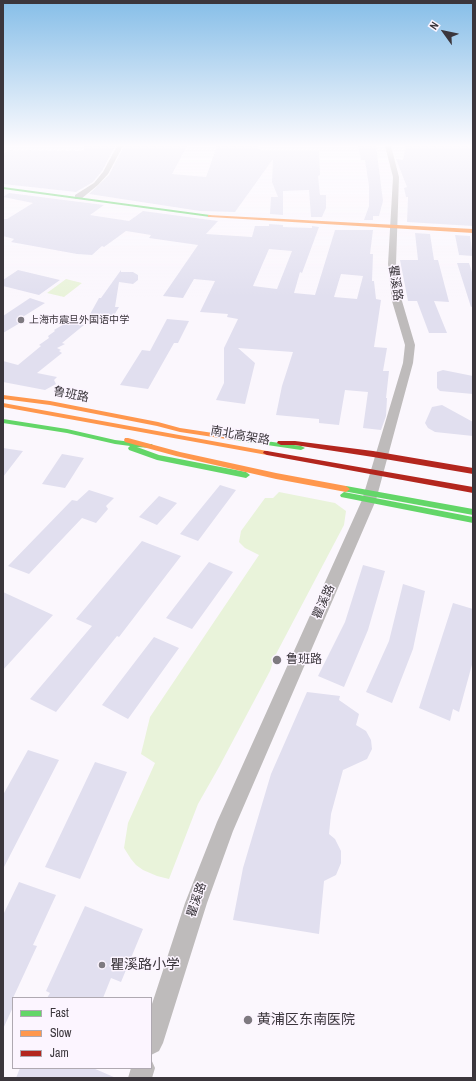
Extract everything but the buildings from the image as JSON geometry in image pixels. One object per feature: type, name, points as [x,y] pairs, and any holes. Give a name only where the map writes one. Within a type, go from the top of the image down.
[{"type":"main road","points":[[73,196],[200,215],[473,232]]},
{"type":"main road","name":"鲁班路","points":[[3,397],[50,403],[158,424],[180,430],[473,467]]},
{"type":"main road","name":"南北高架路","points":[[3,405],[473,490]]},
{"type":"main road","name":"南北高架路","points":[[3,417],[114,439],[254,461]]},
{"type":"main road","points":[[3,421],[114,439],[276,476],[473,512]]},
{"type":"main road","name":"鲁班路","points":[[158,424],[182,421]]},
{"type":"main road","points":[[120,426],[250,442],[473,481]]},
{"type":"main road","name":"鲁班路","points":[[213,426],[381,456],[473,476]]},
{"type":"main road","points":[[114,439],[157,457],[473,507]]},
{"type":"main road","points":[[250,442],[295,443],[373,454],[473,471]]},
{"type":"main road","points":[[368,490],[387,485]]},
{"type":"main road","points":[[368,490],[473,520]]},
{"type":"street","name":"瞿溪路","points":[[152,1039],[196,903],[224,829],[368,490],[381,456],[408,362],[410,345],[396,301],[392,264],[395,196]]},
{"type":"green space","points":[[66,279],[82,283],[64,297],[47,293]]},
{"type":"green space","points":[[279,492],[335,503],[346,511],[344,525],[275,656],[270,671],[198,804],[169,879],[157,876],[136,865],[124,848],[128,823],[155,763],[141,754],[150,717],[259,555],[245,548],[239,542],[241,531],[265,498],[273,498]]},
{"type":"traffic: fast","points":[[65,196],[210,216]]},
{"type":"traffic: fast","points":[[3,421],[67,431],[115,442],[149,446]]},
{"type":"traffic: fast","points":[[233,438],[301,448]]},
{"type":"traffic: fast","points":[[132,448],[157,457],[246,475]]},
{"type":"traffic: fast","points":[[346,489],[473,512]]},
{"type":"traffic: fast","points":[[344,495],[473,520]]},
{"type":"traffic: slow","points":[[210,216],[473,231]]},
{"type":"traffic: slow","points":[[3,397],[50,403],[158,424],[180,430],[233,438]]},
{"type":"traffic: slow","points":[[3,405],[267,453]]},
{"type":"traffic: slow","points":[[128,440],[179,454],[276,476],[346,489]]},
{"type":"traffic: jam","points":[[281,443],[295,443],[373,454],[473,471]]},
{"type":"traffic: jam","points":[[267,453],[473,490]]},
{"type":"place","name":"上海市震旦外国语中学","points":[[21,320]]},
{"type":"place","name":"鲁班路","points":[[277,660]]},
{"type":"place","name":"瞿溪路小学","points":[[102,965]]},
{"type":"place","name":"黄浦区东南医院","points":[[248,1020]]}]
